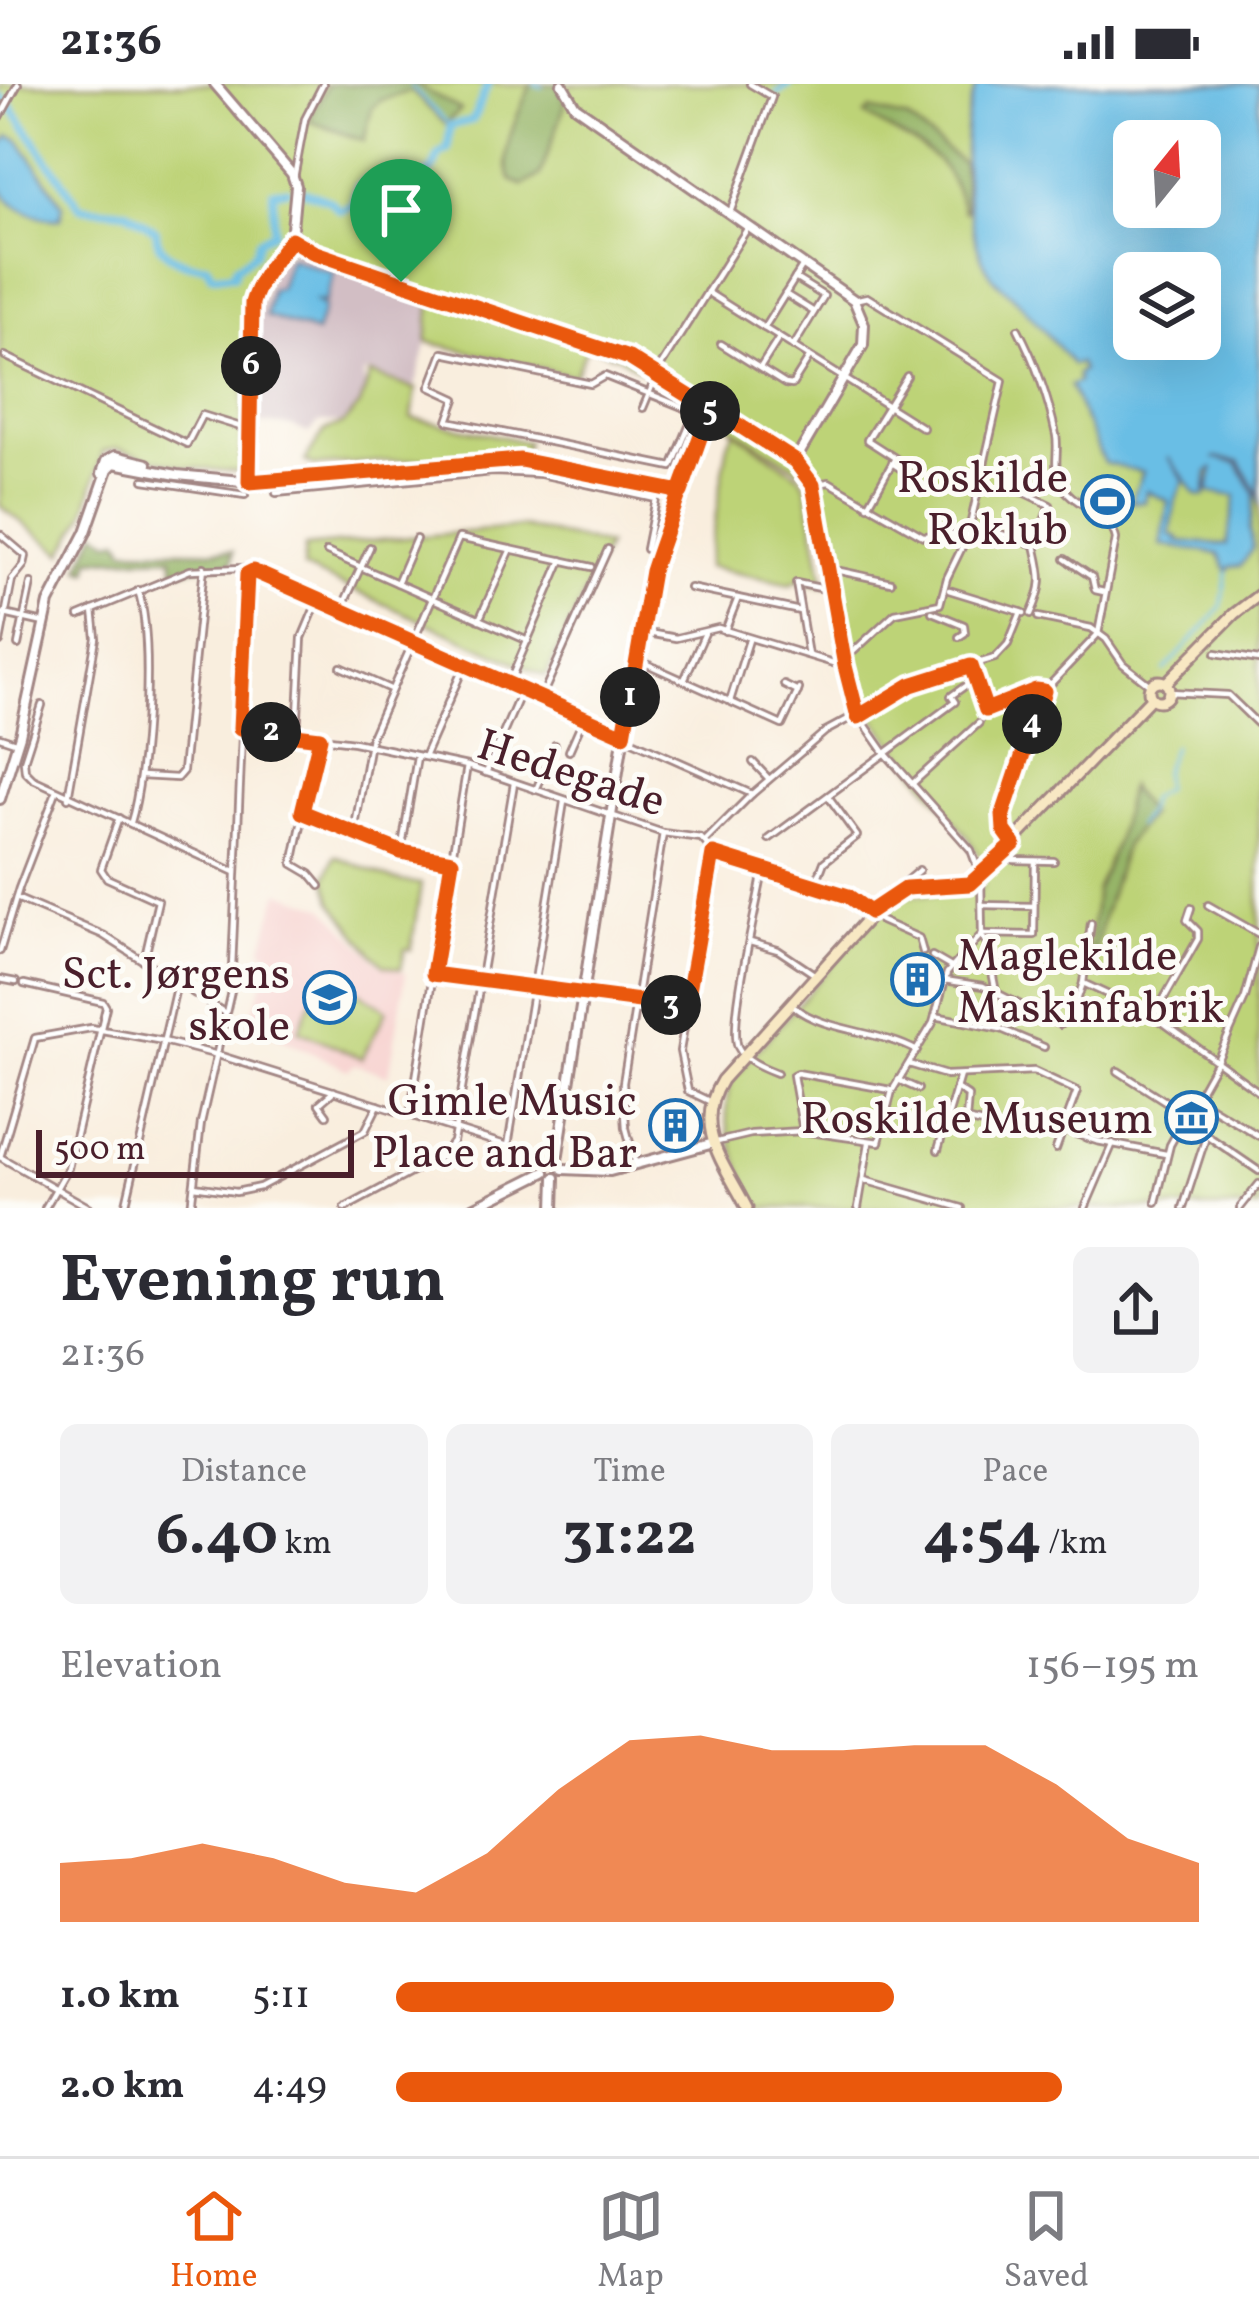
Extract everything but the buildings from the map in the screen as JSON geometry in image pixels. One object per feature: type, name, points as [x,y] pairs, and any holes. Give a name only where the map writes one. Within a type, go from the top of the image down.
[{"type":"main road","points":[[1151,698],[1162,701],[1168,688],[1234,614],[1259,595]]},
{"type":"main road","points":[[747,1208],[708,1125],[709,1101],[716,1089],[870,912],[906,888],[962,887],[981,877],[1151,698],[1150,685],[1158,680],[1168,688]]},
{"type":"main road","points":[[716,1089],[712,1111],[717,1142]]},
{"type":"street","points":[[0,118],[18,84]]},
{"type":"street","points":[[215,84],[294,178]]},
{"type":"street","points":[[144,480],[242,495],[250,429],[252,303],[291,239],[294,178],[305,119],[323,84]]},
{"type":"street","points":[[562,84],[575,106],[854,300],[865,333],[859,355],[795,461]]},
{"type":"street","points":[[729,216],[772,97],[749,84]]},
{"type":"street","points":[[643,407],[657,374],[748,229]]},
{"type":"street","points":[[291,239],[313,252],[613,351],[795,461],[813,485],[858,717],[970,850],[981,877],[982,936],[995,992]]},
{"type":"street","points":[[764,328],[803,265]]},
{"type":"street","points":[[793,347],[824,296],[795,278]]},
{"type":"street","points":[[707,292],[923,428]]},
{"type":"street","points":[[785,294],[814,312]]},
{"type":"street","points":[[854,300],[868,297],[1003,381],[969,531],[946,578],[936,614],[964,625],[965,633],[959,637]]},
{"type":"street","points":[[1014,844],[1004,830],[1003,814],[1044,691],[1098,634],[1116,539],[1112,526],[1072,499],[1057,476],[1057,442],[1049,405],[1018,329]]},
{"type":"street","points":[[760,368],[779,338]]},
{"type":"street","points":[[721,344],[791,385],[809,357]]},
{"type":"street","points":[[443,353],[591,384],[605,376],[649,394],[694,412],[672,467],[448,421],[456,399],[430,387],[443,353]]},
{"type":"street","points":[[5,356],[187,444],[202,415],[250,429]]},
{"type":"street","points":[[868,506],[895,458],[867,440],[907,376]]},
{"type":"street","points":[[554,1208],[553,1168],[636,659],[658,552],[710,409]]},
{"type":"street","points":[[0,799],[18,743],[53,590],[86,532],[104,466],[115,456],[192,477],[244,481],[491,460],[543,462],[681,492]]},
{"type":"street","points":[[542,474],[543,462]]},
{"type":"street","points":[[892,464],[917,478]]},
{"type":"street","points":[[405,468],[406,480]]},
{"type":"street","points":[[276,493],[493,472],[542,474],[656,499],[646,549],[658,552]]},
{"type":"street","points":[[813,485],[829,482],[923,536],[998,532],[1035,545]]},
{"type":"street","points":[[1021,491],[1049,503],[1035,545],[1043,565],[1035,616]]},
{"type":"street","points":[[0,534],[26,556],[24,566],[11,580],[0,642]]},
{"type":"street","points":[[354,832],[369,745],[460,538],[592,567]]},
{"type":"street","points":[[397,583],[416,539]]},
{"type":"street","points":[[341,610],[370,547]]},
{"type":"street","points":[[479,620],[511,549]]},
{"type":"street","points":[[541,698],[608,549]]},
{"type":"street","points":[[327,552],[528,640]]},
{"type":"street","points":[[1065,559],[1092,577],[1096,590],[1104,592]]},
{"type":"street","points":[[509,684],[562,560]]},
{"type":"street","points":[[141,776],[177,778],[183,771],[204,567]]},
{"type":"street","points":[[79,616],[204,567],[249,572],[752,794]]},
{"type":"street","points":[[191,1208],[201,1123],[228,1014],[249,572]]},
{"type":"street","points":[[829,572],[891,582]]},
{"type":"street","points":[[18,645],[31,583]]},
{"type":"street","points":[[808,655],[796,583],[832,590]]},
{"type":"street","points":[[690,588],[800,610]]},
{"type":"street","points":[[131,823],[141,776],[147,628],[138,590]]},
{"type":"street","points":[[946,590],[1088,627],[1150,685]]},
{"type":"street","points":[[725,631],[738,598]]},
{"type":"street","points":[[297,735],[302,638],[317,600]]},
{"type":"street","points":[[843,654],[854,651],[896,613],[940,604]]},
{"type":"street","points":[[68,797],[96,638],[93,610]]},
{"type":"street","points":[[705,841],[824,733],[911,685],[995,658],[1008,644],[1022,612]]},
{"type":"street","points":[[3,614],[44,623]]},
{"type":"street","points":[[648,633],[676,638],[713,628],[845,666]]},
{"type":"street","points":[[684,680],[705,633]]},
{"type":"street","points":[[730,701],[749,640]]},
{"type":"street","points":[[1216,653],[1259,660]]},
{"type":"street","points":[[636,659],[782,725],[798,690],[784,685]]},
{"type":"street","points":[[401,852],[421,756],[465,664]]},
{"type":"street","points":[[971,666],[986,710],[1044,691]]},
{"type":"street","points":[[341,667],[393,690]]},
{"type":"street","points":[[769,839],[955,701],[951,696],[965,686]]},
{"type":"street","points":[[1168,688],[1228,694],[1259,725]]},
{"type":"street","points":[[486,773],[522,690]]},
{"type":"street","points":[[42,705],[23,766],[40,784],[236,872]]},
{"type":"street","points":[[569,751],[584,717]]},
{"type":"street","points":[[912,784],[979,723]]},
{"type":"street","name":"Hedegade","points":[[240,728],[369,745],[467,766],[663,833],[705,841],[713,854],[852,898],[919,938],[923,952]]},
{"type":"street","points":[[0,736],[18,743]]},
{"type":"street","points":[[320,738],[292,864],[320,886]]},
{"type":"street","points":[[536,790],[555,745]]},
{"type":"street","points":[[753,762],[769,779]]},
{"type":"street","points":[[410,1115],[467,766]]},
{"type":"street","points":[[345,1208],[450,1148],[457,1130],[514,783]]},
{"type":"street","points":[[0,951],[56,792]]},
{"type":"street","points":[[815,885],[824,862],[857,836],[828,796]]},
{"type":"street","points":[[508,1146],[565,800]]},
{"type":"street","points":[[302,812],[401,852],[452,861]]},
{"type":"street","points":[[119,818],[100,869],[107,878],[158,902],[144,961]]},
{"type":"street","points":[[636,1165],[623,1105],[663,833]]},
{"type":"street","points":[[709,1101],[691,1095],[680,1068],[713,854]]},
{"type":"street","points":[[1004,855],[1014,860],[1054,861]]},
{"type":"street","points":[[90,1208],[0,1157],[35,1038],[101,1029],[218,1054],[508,1146],[553,1168],[610,1172],[751,1134],[803,1131],[879,1142],[892,1091],[935,1016],[951,967],[982,936],[1034,935],[1035,861]]},
{"type":"street","points":[[763,870],[736,1027],[739,1050],[777,1072]]},
{"type":"street","points":[[906,888],[905,882],[919,870]]},
{"type":"street","points":[[16,898],[93,930],[228,1014]]},
{"type":"street","points":[[982,905],[1034,906]]},
{"type":"street","points":[[1208,905],[1259,934]]},
{"type":"street","points":[[1154,1016],[1198,939],[1198,931],[1186,920],[1190,908]]},
{"type":"street","points":[[1071,1018],[1083,982],[1091,923]]},
{"type":"street","points":[[750,942],[791,957],[814,974]]},
{"type":"street","points":[[1156,1202],[1166,1154],[1217,1061],[1245,998],[1259,947]]},
{"type":"street","points":[[932,956],[951,967]]},
{"type":"street","points":[[433,974],[686,1007]]},
{"type":"street","points":[[0,979],[103,1002],[106,1007],[68,1168],[45,1208]]},
{"type":"street","points":[[944,980],[976,984],[1060,1024]]},
{"type":"street","points":[[125,1208],[177,982]]},
{"type":"street","points":[[1083,982],[1154,1016],[1259,1092]]},
{"type":"street","points":[[789,1003],[809,1017],[896,1039],[916,1052]]},
{"type":"street","points":[[935,1016],[1000,1029],[1043,1047]]},
{"type":"street","points":[[909,1064],[933,1074],[1034,1071],[1077,1091],[1056,1150]]},
{"type":"street","points":[[1118,1071],[1259,1171]]},
{"type":"street","points":[[803,1131],[793,1075],[892,1091]]},
{"type":"street","points":[[938,1150],[960,1075]]},
{"type":"street","points":[[898,1080],[915,1087]]},
{"type":"street","points":[[956,1088],[968,1098],[966,1120],[1003,1129],[1008,1121]]},
{"type":"street","points":[[327,1115],[320,1103],[334,1091]]},
{"type":"street","points":[[1196,1098],[1259,1136]]},
{"type":"street","points":[[194,1186],[236,1192],[260,1187],[365,1131],[378,1105]]},
{"type":"street","points":[[1064,1130],[1166,1154]]},
{"type":"street","points":[[1183,1208],[1205,1140]]},
{"type":"street","points":[[858,1208],[869,1143]]},
{"type":"street","points":[[1085,1208],[1113,1143]]},
{"type":"street","points":[[473,1208],[553,1168]]},
{"type":"street","points":[[864,1180],[962,1208]]},
{"type":"street","points":[[1240,1208],[1259,1184]]},
{"type":"shaded area","points":[[292,251],[431,298],[427,342],[415,387],[369,372],[363,375],[360,405],[343,423],[320,422],[308,433],[260,423],[258,315],[270,275]]},
{"type":"shaded area","name":"Sct. Jørgens skole","points":[[279,891],[326,908],[380,965],[406,973],[389,1076],[355,1064],[348,1070],[249,1023],[272,954],[262,949]]},
{"type":"green space","points":[[0,84],[1259,84],[1259,1208],[757,1208],[728,1128],[732,1079],[864,929],[901,895],[958,894],[983,887],[981,859],[865,707],[817,481],[616,355],[588,346],[574,376],[427,342],[431,298],[553,335],[282,245],[259,265],[249,291],[240,472],[184,467],[117,448],[103,451],[84,516],[63,553],[0,506]]},
{"type":"green space","points":[[328,84],[415,84],[461,110],[445,124],[411,91],[381,100],[372,108],[364,141],[309,121]]},
{"type":"green space","points":[[531,84],[558,84],[565,105],[540,176],[523,185],[512,181],[507,158],[511,132]]},
{"type":"green space","points":[[870,110],[907,119],[963,163],[966,211],[938,161],[865,115]]},
{"type":"green space","points":[[370,374],[416,389],[412,418],[527,442],[524,452],[315,466],[305,461],[325,430],[343,424],[360,405]]},
{"type":"green space","points":[[734,431],[801,477],[825,586],[707,567]]},
{"type":"green space","points":[[522,527],[607,545],[546,676],[303,568],[305,547]]},
{"type":"green space","points":[[97,531],[110,541],[120,539],[125,549],[233,551],[232,563],[174,571],[172,557],[91,559],[88,571],[80,568]]},
{"type":"green space","points":[[1129,786],[1149,815],[1125,845],[1091,974],[1087,970],[1096,891],[1117,839]]},
{"type":"green space","points":[[335,856],[394,880],[421,884],[411,950],[405,949],[401,969],[384,965],[332,901],[326,878]]},
{"type":"green space","points":[[337,978],[387,1010],[362,1058],[299,1030],[311,1001],[323,1001]]},
{"type":"water","points":[[978,84],[1259,84],[1259,505],[1258,494],[1239,461],[1214,458],[1237,463],[1255,495],[1250,528],[1253,548],[1241,566],[1227,572],[1219,554],[1161,545],[1168,501],[1146,491],[1144,502],[1131,502],[1143,472],[1104,463],[1070,386],[1078,382],[1079,363],[1072,365],[991,275],[982,258],[969,208],[967,125]],"holes":[[[1168,457],[1197,495],[1205,496],[1208,472],[1213,469],[1208,492],[1236,496],[1227,545],[1177,541],[1178,537],[1170,535],[1184,481]]]},
{"type":"water","points":[[9,136],[19,140],[63,205],[60,218],[26,211],[4,193],[0,146]]},
{"type":"water","points":[[289,258],[334,273],[325,302],[316,301],[324,307],[316,333],[266,316],[271,289],[279,288]]},
{"type":"waterway","points":[[301,190],[329,200],[339,210],[353,205],[358,186],[369,179],[380,186],[384,197],[408,204],[417,181],[433,170],[439,154],[448,149],[450,126],[473,120],[488,84]]},
{"type":"waterway","points":[[535,84],[542,87]]},
{"type":"waterway","points":[[778,93],[790,84]]},
{"type":"waterway","points":[[411,87],[450,126]]},
{"type":"waterway","points":[[0,97],[6,101]]},
{"type":"waterway","points":[[11,106],[80,207],[127,211],[156,231],[167,253],[182,262],[207,265],[212,275],[234,275],[236,267],[255,253],[259,240],[274,232],[273,191],[287,190]]},
{"type":"waterway","points":[[403,277],[411,201]]},
{"type":"waterway","points":[[1164,671],[1221,608],[1227,572]]},
{"type":"waterway","points":[[1137,826],[1149,799],[1164,789],[1163,772],[1173,746]]},
{"type":"place","name":"Roskilde Roklub","points":[[1107,502]]},
{"type":"place","name":"Maglekilde Maskinfabrik","points":[[918,980]]},
{"type":"place","name":"Sct. Jørgens skole","points":[[329,998]]},
{"type":"place","name":"Roskilde Museum","points":[[1192,1117]]},
{"type":"place","name":"Gimle Music Place and Bar","points":[[676,1125]]},
{"type":"route","points":[[401,282],[313,252],[291,239],[281,252],[252,303],[249,482],[520,460],[681,492],[710,409],[715,410],[795,461],[813,485],[858,717],[911,685],[971,666],[986,710],[1044,691],[1003,814],[1006,836],[1014,844],[970,884],[906,888],[870,912],[848,896],[713,854],[686,1007],[433,974],[452,861],[401,852],[302,812],[320,738],[240,728],[247,574],[253,571],[624,735],[652,571],[658,552],[681,492],[710,411],[710,409],[613,351],[401,282]]}]
